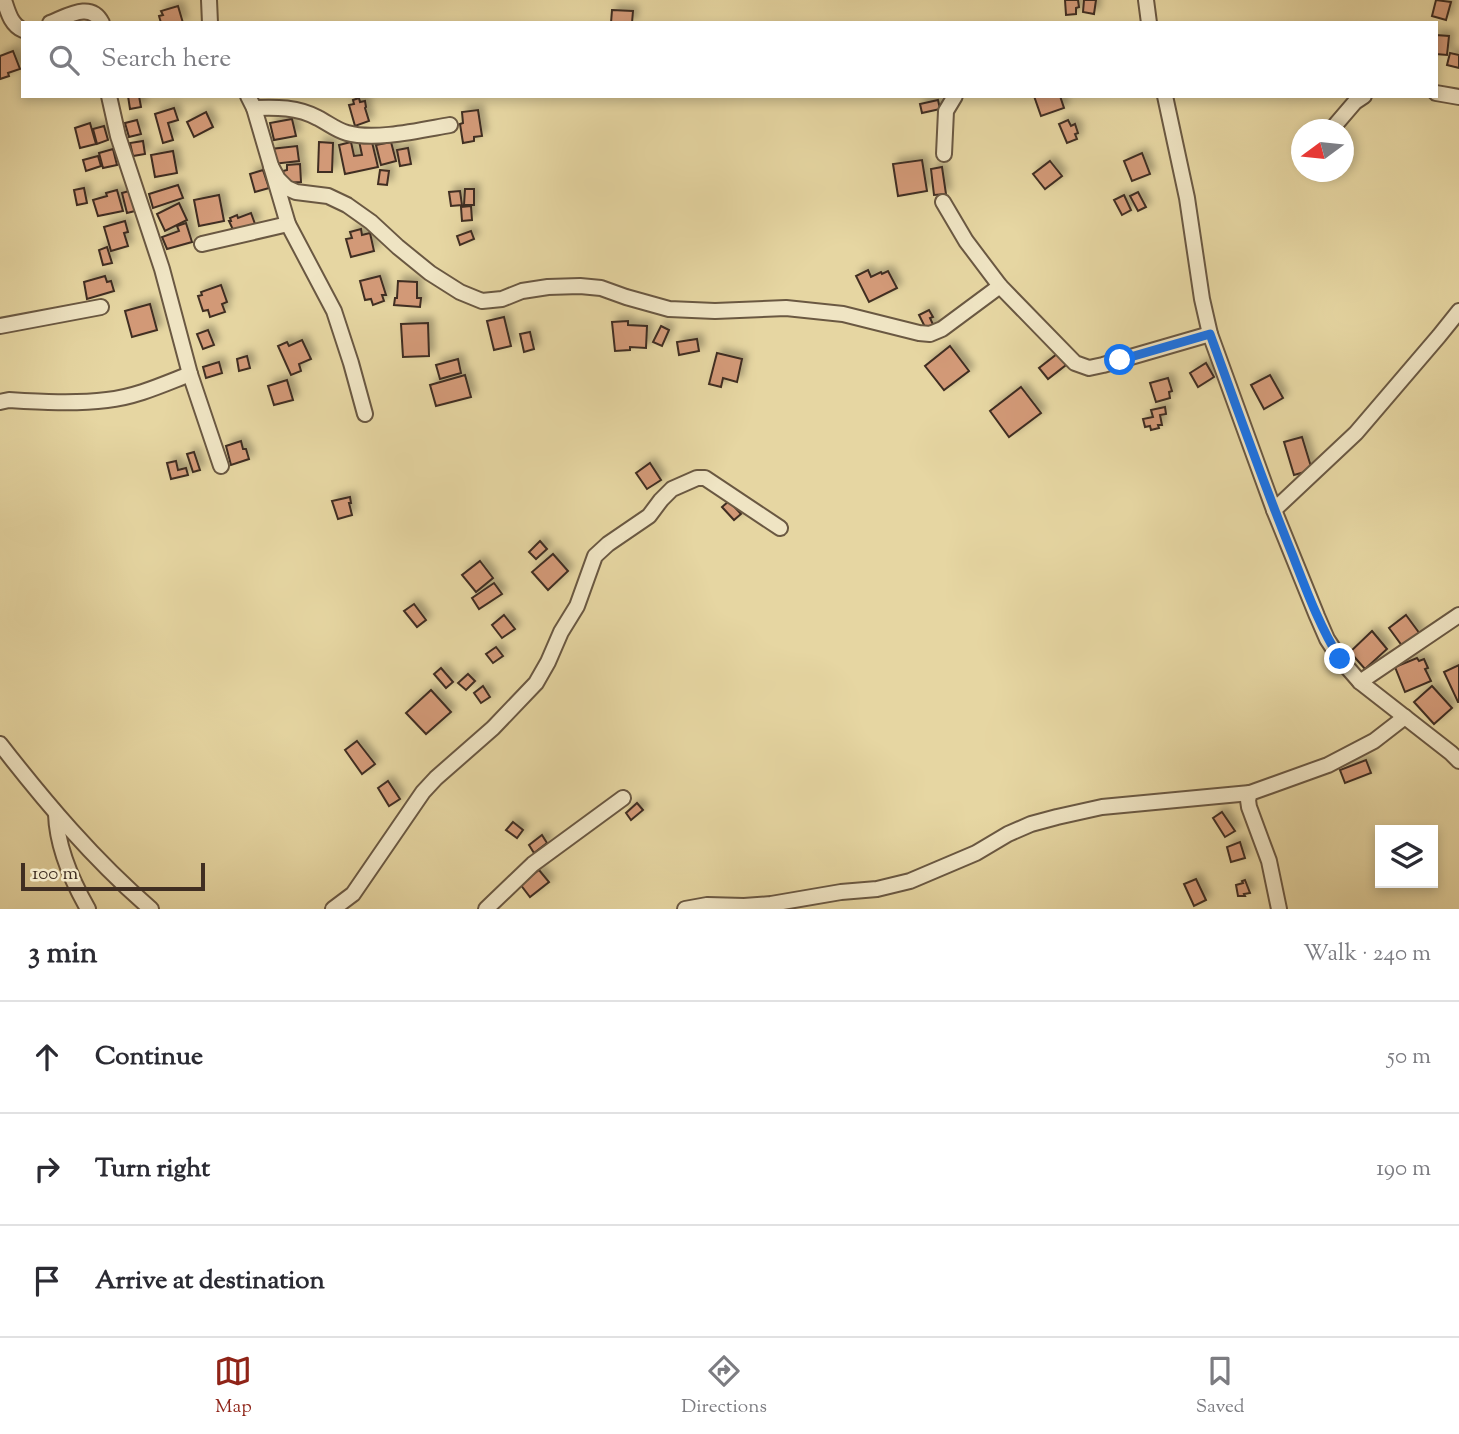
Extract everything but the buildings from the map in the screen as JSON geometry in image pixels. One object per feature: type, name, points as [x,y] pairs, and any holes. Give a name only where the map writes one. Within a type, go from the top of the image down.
[{"type":"street","points":[[4,0],[13,24],[21,29]]},
{"type":"street","points":[[209,0],[210,21]]},
{"type":"street","points":[[1146,0],[1149,21]]},
{"type":"street","points":[[55,21],[87,11],[93,12],[101,21]]},
{"type":"street","points":[[1438,93],[1459,97]]},
{"type":"street","points":[[109,98],[118,136],[162,269],[190,374],[220,466]]},
{"type":"street","points":[[944,154],[946,111],[954,98]]},
{"type":"street","points":[[1165,98],[1187,198],[1210,334],[1274,510],[1327,639],[1360,682],[1459,761]]},
{"type":"street","points":[[1340,119],[1361,98]]},
{"type":"street","points":[[366,414],[334,311],[288,224],[251,102],[296,110],[318,118],[344,133],[365,136],[450,125]]},
{"type":"street","points":[[271,166],[287,188],[296,192],[328,196],[348,205],[430,273],[460,292],[482,301],[502,299],[522,291],[548,287],[580,286],[601,288],[669,309],[715,311],[786,308],[843,314],[919,334],[930,334],[942,329],[1000,286]]},
{"type":"street","points":[[943,202],[966,242],[1000,286],[1075,363],[1089,368],[1210,334]]},
{"type":"street","points":[[202,244],[288,224]]},
{"type":"street","points":[[0,326],[101,307]]},
{"type":"street","points":[[1274,510],[1356,433],[1459,311]]},
{"type":"street","points":[[0,402],[109,400],[145,391],[190,374]]},
{"type":"street","points":[[333,909],[352,894],[423,792],[493,728],[536,683],[577,606],[595,556],[649,516],[672,489],[697,478],[705,478],[780,528]]},
{"type":"street","points":[[1360,682],[1459,615]]},
{"type":"street","points":[[685,909],[708,905],[771,904],[877,889],[910,881],[976,853],[1007,834],[1056,817],[1102,807],[1250,793],[1328,765],[1374,741],[1405,717]]},
{"type":"street","points":[[1,748],[97,859],[151,909]]},
{"type":"street","points":[[1250,793],[1249,807],[1269,861],[1279,909]]},
{"type":"street","points":[[486,909],[533,864],[624,798]]},
{"type":"street","points":[[56,814],[59,838],[75,883],[88,909]]},
{"type":"route","points":[[1120,360],[1210,334],[1274,510],[1327,639],[1340,659]]}]
